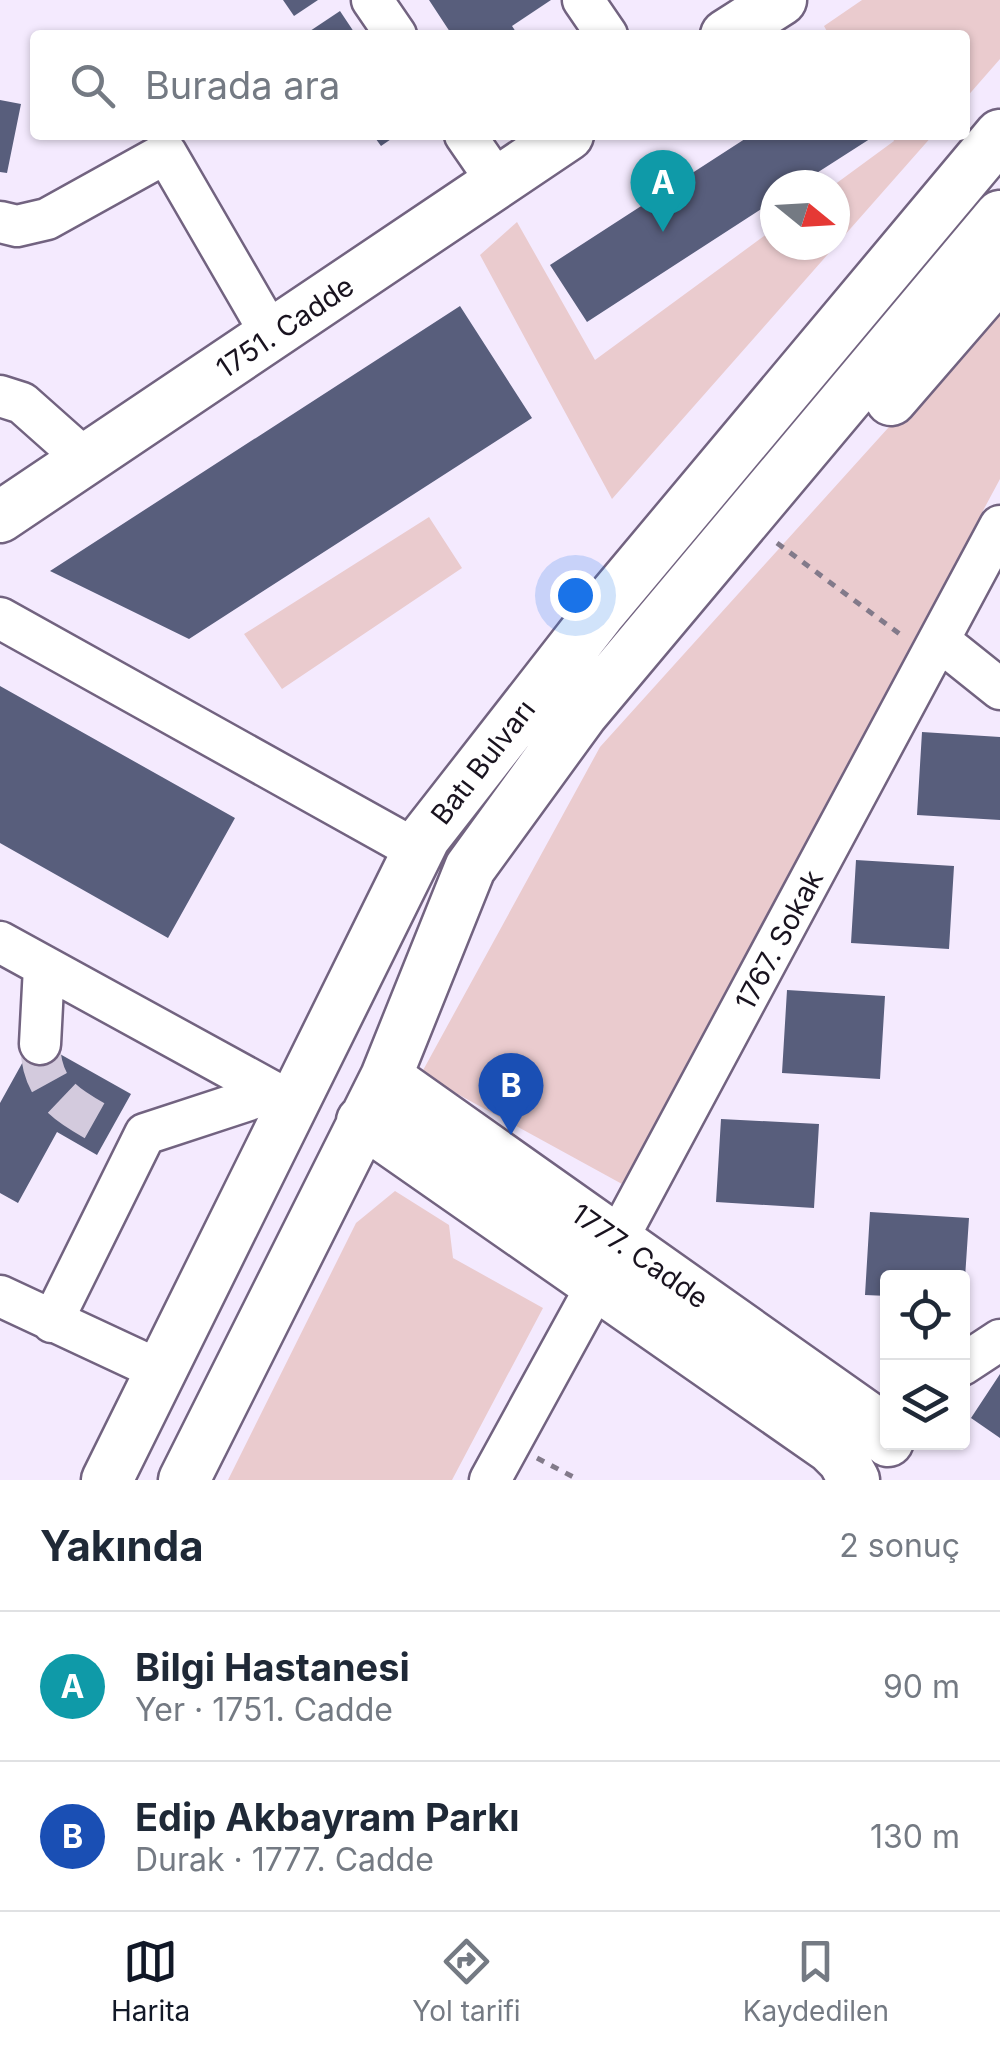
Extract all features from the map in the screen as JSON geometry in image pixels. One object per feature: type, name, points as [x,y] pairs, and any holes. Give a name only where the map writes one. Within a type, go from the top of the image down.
[{"type":"main road","points":[[734,30],[781,0]]},
{"type":"main road","points":[[970,130],[1000,95]]},
{"type":"main road","name":"Batı Bulvarı","points":[[107,1480],[283,1098],[425,837],[599,614],[1000,135]]},
{"type":"main road","name":"1751. Cadde","points":[[0,517],[560,140]]},
{"type":"main road","points":[[599,614],[605,580],[632,528],[962,140]]},
{"type":"main road","name":"Batı Bulvarı","points":[[184,1480],[386,1077],[470,868],[582,714],[1000,216]]},
{"type":"main road","points":[[582,714],[648,679],[1000,274]]},
{"type":"main road","name":"1777. Cadde","points":[[386,1077],[831,1448],[854,1480]]},
{"type":"main road","name":"1777. Cadde","points":[[362,1121],[608,1262],[880,1428]]},
{"type":"main road","name":"1777. Cadde","points":[[893,1450],[907,1480]]},
{"type":"street","points":[[372,0],[393,30]]},
{"type":"street","points":[[583,0],[603,30]]},
{"type":"street","points":[[468,140],[496,180]]},
{"type":"street","points":[[0,222],[17,226],[47,219],[166,154],[272,336]]},
{"type":"street","points":[[0,396],[22,403],[86,459]]},
{"type":"street","name":"1767. Sokak","points":[[490,1480],[1000,526]]},
{"type":"street","points":[[0,618],[418,851]]},
{"type":"street","points":[[936,649],[1000,688]]},
{"type":"street","points":[[0,942],[283,1098]]},
{"type":"street","points":[[40,1044],[44,966]]},
{"type":"street","points":[[52,1322],[125,1136],[283,1098]]},
{"type":"street","points":[[0,1296],[160,1371]]},
{"type":"street","points":[[968,1360],[1000,1340]]},
{"type":"path","points":[[771,538],[936,649]]},
{"type":"path","points":[[510,1444],[579,1480]]},
{"type":"shaded area","points":[[862,0],[1000,0],[1000,59],[970,93],[970,30],[826,30],[824,26]]},
{"type":"shaded area","points":[[894,140],[929,140],[850,229],[850,173]]},
{"type":"shaded area","points":[[517,222],[595,360],[760,239],[760,260],[823,260],[612,499],[480,255]]},
{"type":"shaded area","points":[[1000,304],[1000,479],[622,1184],[421,1074],[600,747]]},
{"type":"shaded area","points":[[429,517],[462,568],[282,689],[244,634]]},
{"type":"shaded area","points":[[395,1191],[449,1225],[453,1258],[543,1308],[452,1480],[228,1480],[356,1223]]},
{"type":"building","points":[[283,0],[318,0],[294,16]]},
{"type":"building","points":[[429,0],[551,0],[512,26],[515,30],[449,30]]},
{"type":"building","points":[[340,11],[353,30],[312,30]]},
{"type":"building","points":[[0,100],[21,104],[7,173],[0,172]]},
{"type":"building","points":[[743,140],[868,140],[821,170],[760,170],[760,210],[587,322],[550,265]]},
{"type":"building","points":[[460,306],[532,418],[189,639],[50,571]]},
{"type":"building","points":[[0,686],[235,818],[168,938],[0,843]]},
{"type":"building","points":[[922,732],[1000,737],[1000,820],[917,815]]},
{"type":"building","points":[[856,860],[954,866],[949,949],[851,943]]},
{"type":"building","points":[[787,990],[885,996],[880,1079],[782,1073]]},
{"type":"building","points":[[35,1040],[131,1094],[97,1155],[57,1132],[18,1203],[0,1193],[0,1103]]},
{"type":"building","points":[[721,1119],[819,1124],[814,1208],[716,1202]]},
{"type":"building","points":[[870,1212],[969,1218],[966,1270],[880,1270],[880,1296],[865,1295]]},
{"type":"building","points":[[1000,1374],[1000,1438],[971,1418]]},
{"type":"tunnel","points":[[40,1044],[46,1076],[61,1098],[111,1130]]},
{"type":"place","name":"Bilgi Hastanesi","points":[[663,232]]},
{"type":"place","name":"Edip Akbayram Parkı","points":[[511,1135]]}]
